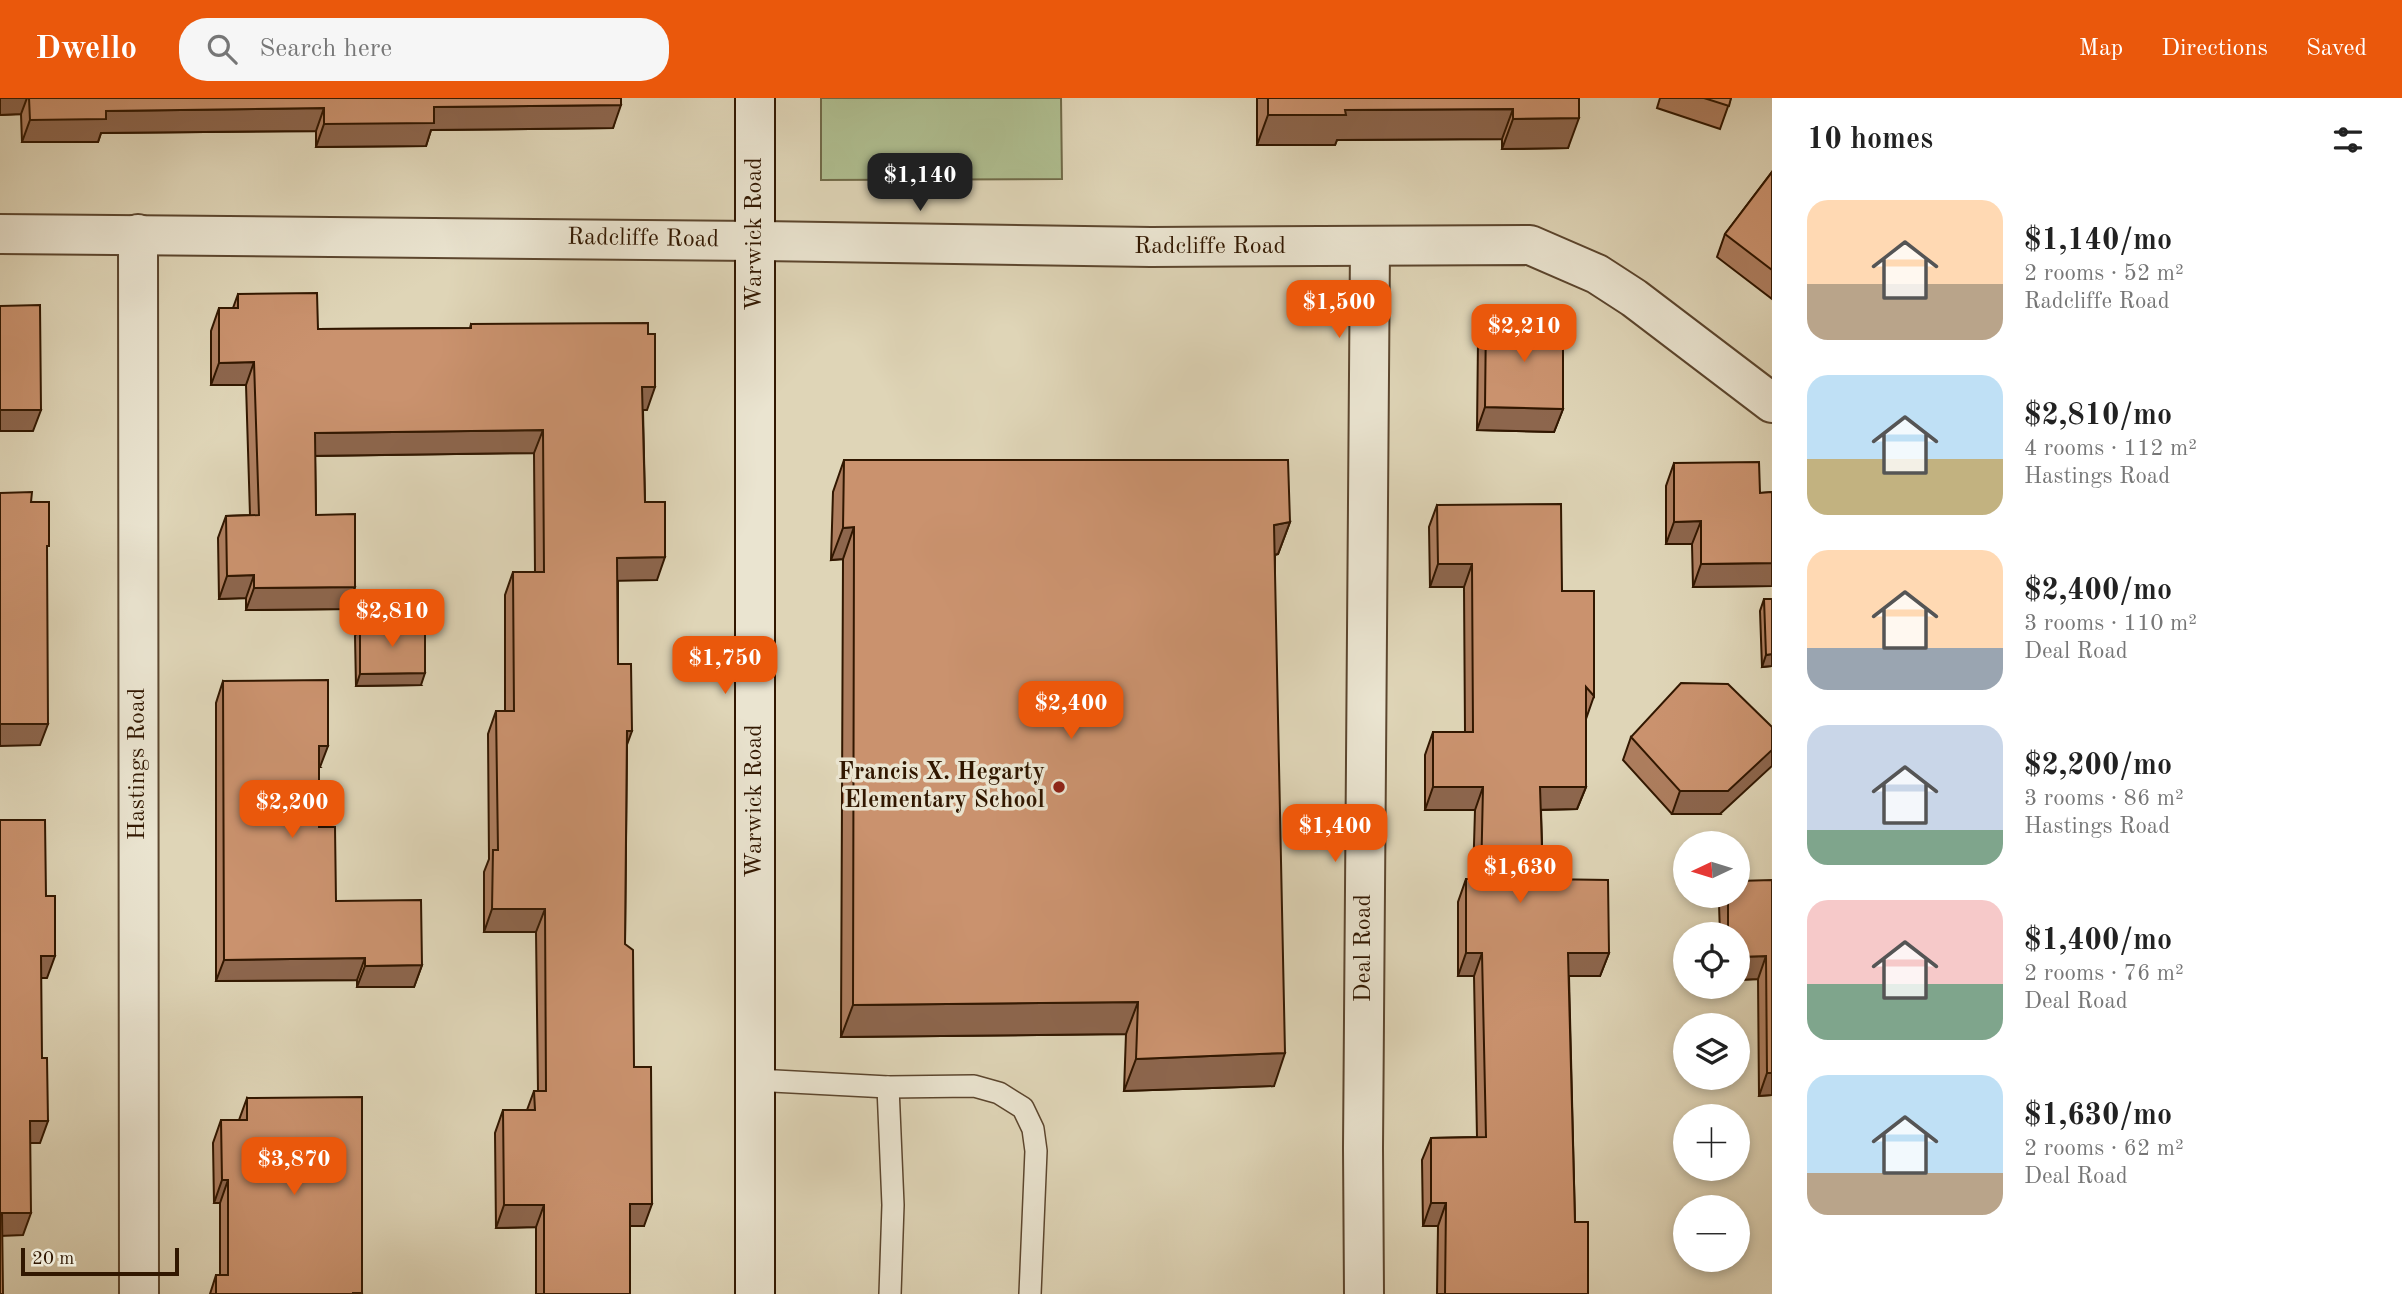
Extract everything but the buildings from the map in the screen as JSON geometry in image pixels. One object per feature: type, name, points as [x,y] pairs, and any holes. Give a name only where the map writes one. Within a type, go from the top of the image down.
[{"type":"street","name":"Warwick Road","points":[[755,98],[755,1294]]},
{"type":"street","name":"Radcliffe Road","points":[[0,234],[755,240],[1151,247],[1530,245],[1597,274],[1634,298],[1772,404]]},
{"type":"street","name":"Hastings Road","points":[[138,234],[139,1294]]},
{"type":"street","name":"Deal Road","points":[[1364,1294],[1370,247]]},
{"type":"lane","points":[[755,1080],[888,1087],[974,1086],[999,1093],[1023,1108],[1033,1129],[1036,1151],[1030,1294]]},
{"type":"lane","points":[[888,1087],[893,1205],[890,1294]]},
{"type":"green space","points":[[821,98],[1061,98],[1062,179],[821,180]]},
{"type":"place","name":"Francis X. Hegarty Elementary School","points":[[1059,787]]}]
